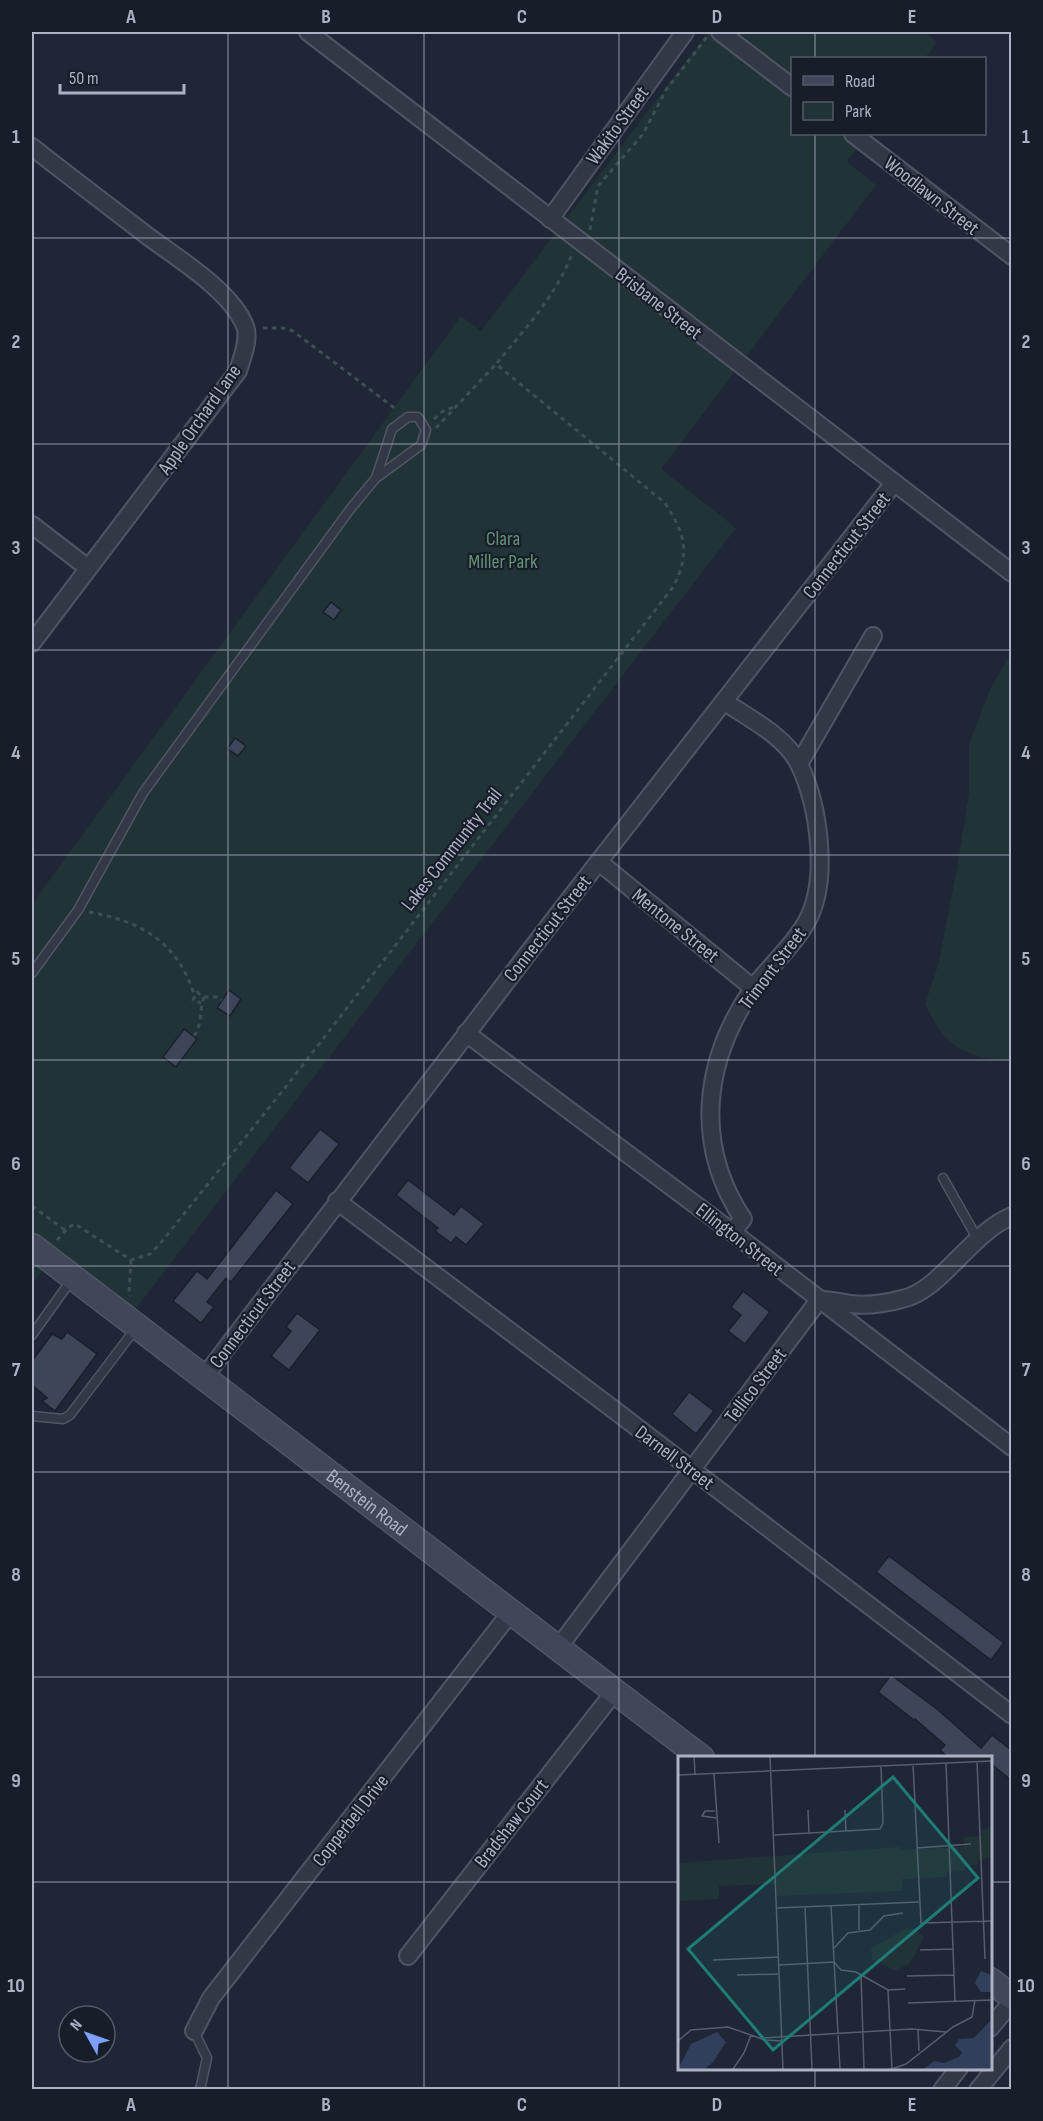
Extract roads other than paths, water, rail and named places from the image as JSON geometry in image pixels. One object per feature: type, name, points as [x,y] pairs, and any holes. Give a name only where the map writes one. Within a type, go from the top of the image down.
[{"type":"street","name":"Brisbane Street","points":[[308,32],[1011,573]]},
{"type":"street","name":"Wakito Street","points":[[550,219],[685,32]]},
{"type":"street","points":[[720,32],[791,86]]},
{"type":"street","name":"Woodlawn Street","points":[[854,135],[1011,256]]},
{"type":"street","name":"Apple Orchard Lane","points":[[32,147],[225,298],[236,310],[246,328],[245,348],[238,371],[32,643]]},
{"type":"street","name":"Connecticut Street","points":[[205,1376],[337,1201],[894,483]]},
{"type":"street","points":[[32,525],[88,568]]},
{"type":"street","points":[[799,764],[873,636]]},
{"type":"street","name":"Trimont Street","points":[[725,702],[776,737],[793,753],[807,781],[816,815],[819,859],[816,894],[806,922],[753,988],[732,1021],[714,1071],[709,1110],[714,1155],[733,1205],[742,1220],[732,1232]]},
{"type":"street","name":"Mentone Street","points":[[599,862],[753,988]]},
{"type":"street","name":"Ellington Street","points":[[466,1034],[732,1232],[1011,1448]]},
{"type":"street","name":"Darnell Street","points":[[337,1201],[1011,1716]]},
{"type":"street","points":[[819,1300],[836,1299],[852,1304],[905,1299],[940,1275],[977,1238],[996,1223],[1011,1216]]},
{"type":"street","name":"Benstein Road","points":[[37,1250],[205,1376],[699,1756]]},
{"type":"street","name":"Tellico Street","points":[[558,1648],[819,1300]]},
{"type":"street","name":"Copperbell Drive","points":[[194,2031],[211,1998],[511,1612]]},
{"type":"street","name":"Bradshaw Court","points":[[408,1956],[615,1691]]},
{"type":"street","points":[[992,1982],[1011,1997]]},
{"type":"street","points":[[992,2026],[1011,2002]]},
{"type":"street","points":[[978,2090],[1011,2048]]},
{"type":"street","points":[[942,2090],[957,2070]]},
{"type":"lane","points":[[32,973],[78,910],[143,793],[351,508],[375,478],[402,461],[421,445],[425,437],[424,424],[418,417],[400,420],[392,429],[375,478]]},
{"type":"lane","points":[[943,1178],[977,1238]]},
{"type":"lane","points":[[32,1335],[74,1276]]},
{"type":"lane","points":[[32,1416],[63,1419],[70,1415],[137,1325]]},
{"type":"lane","points":[[194,2031],[207,2058],[200,2090]]},
{"type":"park label","name":"Clara Miller Park","points":[[503,550]]}]
